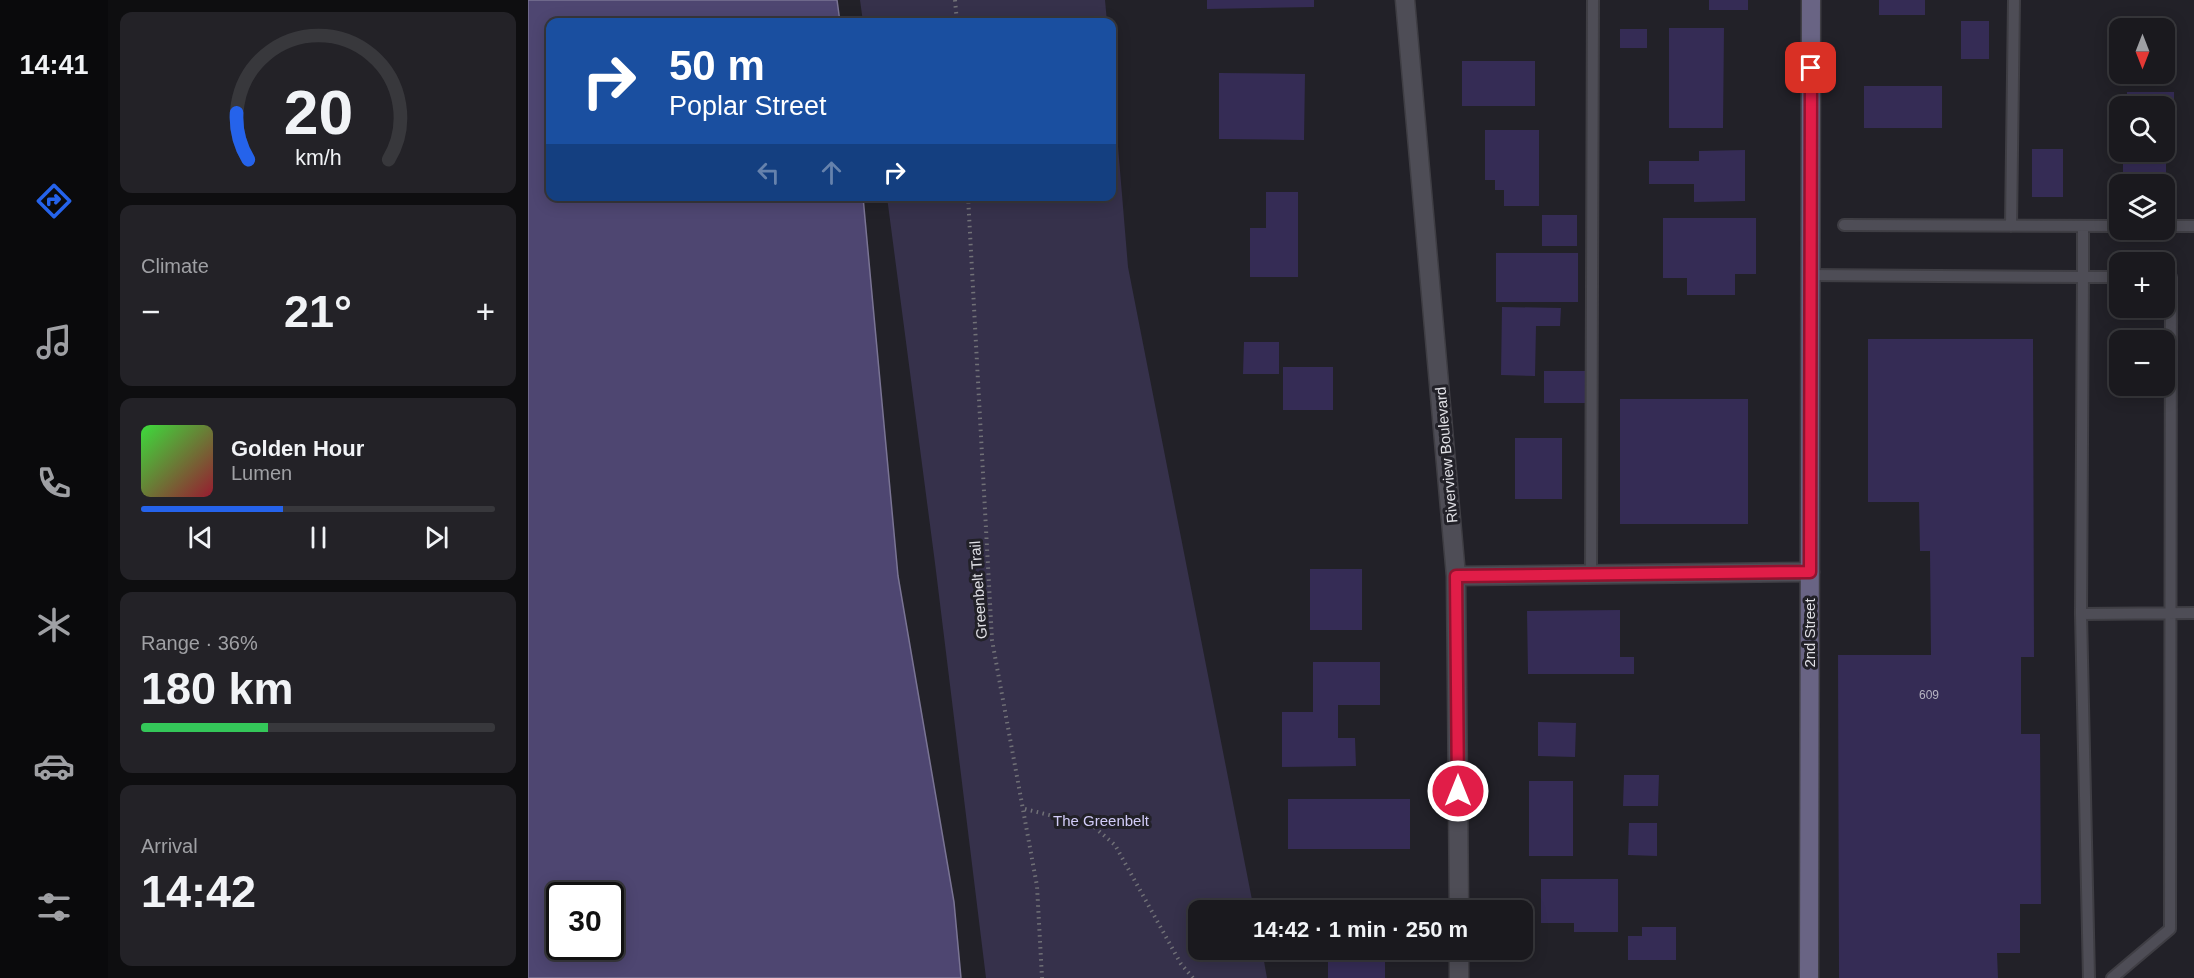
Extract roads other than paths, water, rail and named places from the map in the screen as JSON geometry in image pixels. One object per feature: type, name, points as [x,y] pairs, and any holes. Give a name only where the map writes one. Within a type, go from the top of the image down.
[{"type":"street","name":"Riverview Boulevard","points":[[1405,0],[1456,576],[1459,900]]},
{"type":"street","name":"2nd Street","points":[[1809,978],[1811,0]]},
{"type":"street","points":[[1456,576],[1810,572]]},
{"type":"street","points":[[1459,960],[1459,978]]},
{"type":"lane","points":[[1591,574],[1593,0]]},
{"type":"lane","points":[[2011,226],[2014,0]]},
{"type":"lane","points":[[1844,225],[2109,226]]},
{"type":"lane","points":[[2083,226],[2081,614],[2089,978]]},
{"type":"lane","points":[[2175,226],[2194,226]]},
{"type":"lane","points":[[1810,275],[2109,277]]},
{"type":"lane","points":[[2112,978],[2170,929],[2171,318]]},
{"type":"lane","points":[[2081,614],[2194,613]]},
{"type":"park label","name":"The Greenbelt","points":[[1101,820]]}]
